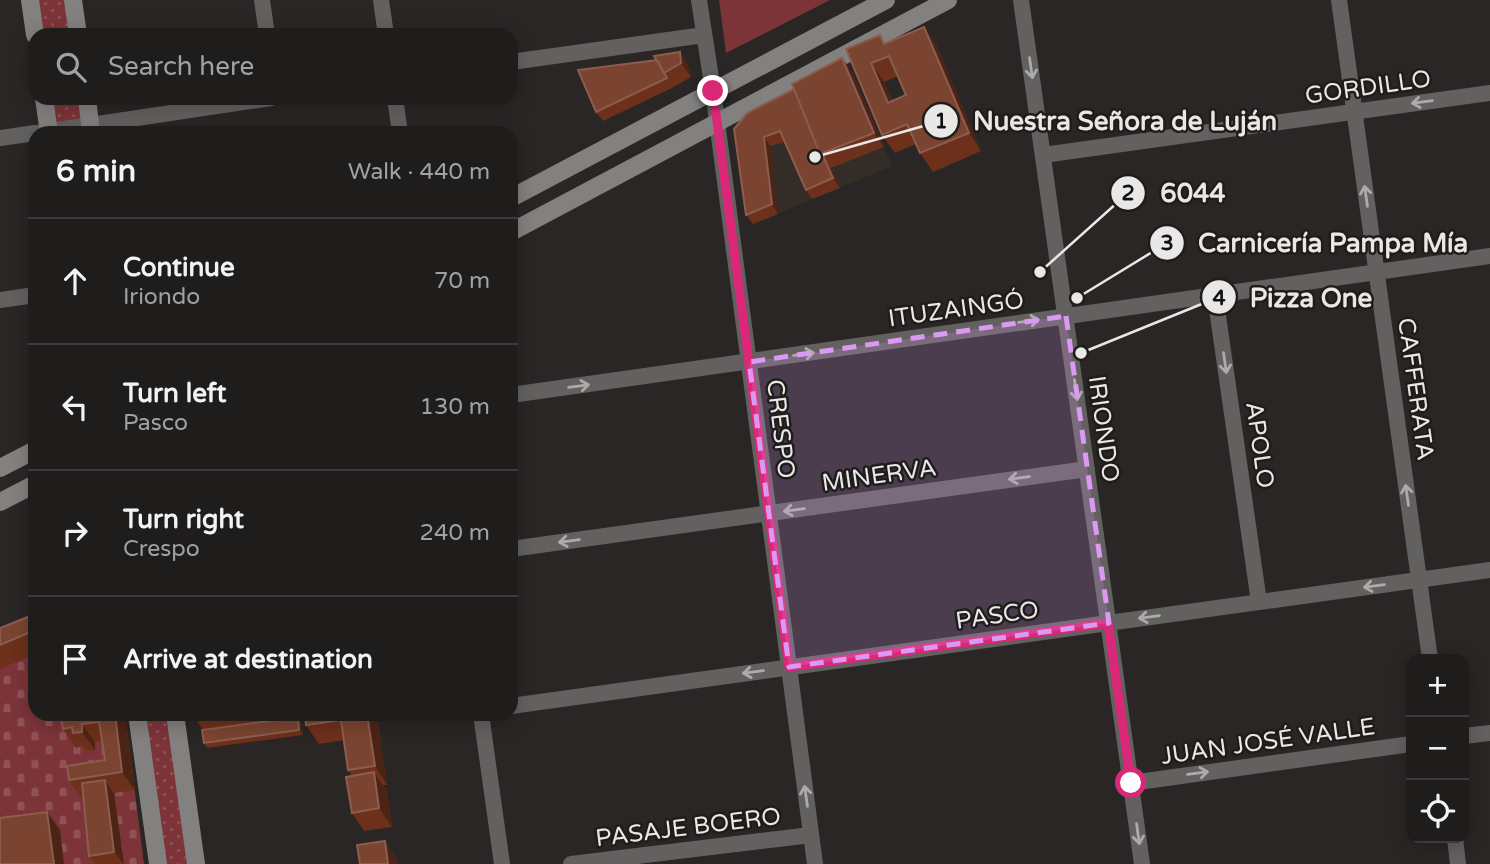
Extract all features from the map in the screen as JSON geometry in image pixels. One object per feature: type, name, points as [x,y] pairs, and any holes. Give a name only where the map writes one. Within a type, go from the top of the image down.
[{"type":"main road","points":[[30,0],[34,28]]},
{"type":"main road","points":[[73,0],[77,28]]},
{"type":"main road","points":[[518,194],[886,0]]},
{"type":"main road","points":[[518,228],[948,0]]},
{"type":"main road","points":[[42,126],[44,105]]},
{"type":"main road","points":[[88,105],[90,126]]},
{"type":"main road","points":[[0,468],[28,454]]},
{"type":"main road","points":[[0,502],[28,488]]},
{"type":"main road","points":[[138,721],[158,864]]},
{"type":"main road","points":[[176,721],[196,864]]},
{"type":"street","points":[[262,0],[266,28]]},
{"type":"street","points":[[381,0],[385,28]]},
{"type":"street","name":"CRESPO","points":[[699,0],[815,864]]},
{"type":"street","name":"IRIONDO","points":[[1021,0],[1142,864]]},
{"type":"street","name":"CAFFERATA","points":[[1339,0],[1429,654]]},
{"type":"street","points":[[518,61],[704,35]]},
{"type":"street","name":"GORDILLO","points":[[1044,155],[1490,93]]},
{"type":"street","points":[[114,126],[232,105]]},
{"type":"street","points":[[396,105],[399,126]]},
{"type":"street","points":[[0,138],[28,135]]},
{"type":"street","name":"ITUZAINGÓ","points":[[518,394],[1490,256]]},
{"type":"street","name":"APOLO","points":[[1215,295],[1259,602]]},
{"type":"street","points":[[0,300],[28,296]]},
{"type":"street","name":"MINERVA","points":[[518,548],[1087,468]]},
{"type":"street","name":"PASCO","points":[[518,705],[1490,570]]},
{"type":"street","points":[[482,721],[502,864]]},
{"type":"street","points":[[1469,735],[1490,733]]},
{"type":"street","name":"JUAN JOSÉ VALLE","points":[[1131,783],[1406,745]]},
{"type":"street","name":"PASAJE BOERO","points":[[571,864],[811,835]]},
{"type":"street","points":[[1456,843],[1458,864]]},
{"type":"highlighted area","points":[[1066,316],[1109,623],[789,667],[749,362]]},
{"type":"shaded area","points":[[852,72],[892,166],[753,224],[741,139]]},
{"type":"green space","points":[[30,0],[73,0],[77,28],[34,28]]},
{"type":"green space","points":[[719,0],[830,0],[726,53]]},
{"type":"green space","points":[[45,105],[88,105],[90,126],[48,126]]},
{"type":"green space","points":[[28,641],[28,721],[104,721],[105,725],[126,722],[144,864],[0,864],[0,652]]},
{"type":"green space","points":[[138,721],[176,721],[196,864],[158,864]]},
{"type":"building","points":[[924,27],[969,133],[920,153],[907,124],[882,135],[846,49],[880,35],[884,44]],"holes":[[[889,56],[906,95],[888,103],[871,63]]]},
{"type":"building","points":[[680,52],[681,63],[664,73],[654,56]]},
{"type":"building","points":[[842,58],[874,133],[820,154],[792,84]]},
{"type":"building","points":[[657,60],[667,78],[596,112],[578,70]]},
{"type":"building","points":[[794,89],[820,154],[822,153],[833,178],[806,190],[780,131],[764,137],[772,204],[746,215],[734,129],[747,113]]},
{"type":"building","points":[[28,617],[28,633],[0,645],[0,628]]},
{"type":"building","points":[[61,721],[116,721],[122,772],[69,780],[67,766],[105,760],[99,722],[82,724],[82,732],[73,733],[72,727],[63,729]]},
{"type":"building","points":[[268,721],[298,721],[299,730],[204,743],[202,730]]},
{"type":"building","points":[[306,721],[334,721],[306,725]]},
{"type":"building","points":[[341,721],[368,721],[375,766],[348,770]]},
{"type":"building","points":[[374,772],[379,808],[352,813],[346,777]]},
{"type":"building","points":[[105,780],[114,852],[89,856],[82,783]]},
{"type":"building","points":[[47,812],[54,864],[0,864],[0,818]]},
{"type":"building","points":[[385,841],[388,864],[360,864],[357,845]]},
{"type":"place","name":"Nuestra Señora de Luján","points":[[815,157]]},
{"type":"place","name":"6044","points":[[1040,272]]},
{"type":"place","name":"Carnicería Pampa Mía","points":[[1077,298]]},
{"type":"place","name":"Pizza One","points":[[1081,353]]},
{"type":"route","points":[[713,91],[789,667],[1108,623],[1131,783]]}]
